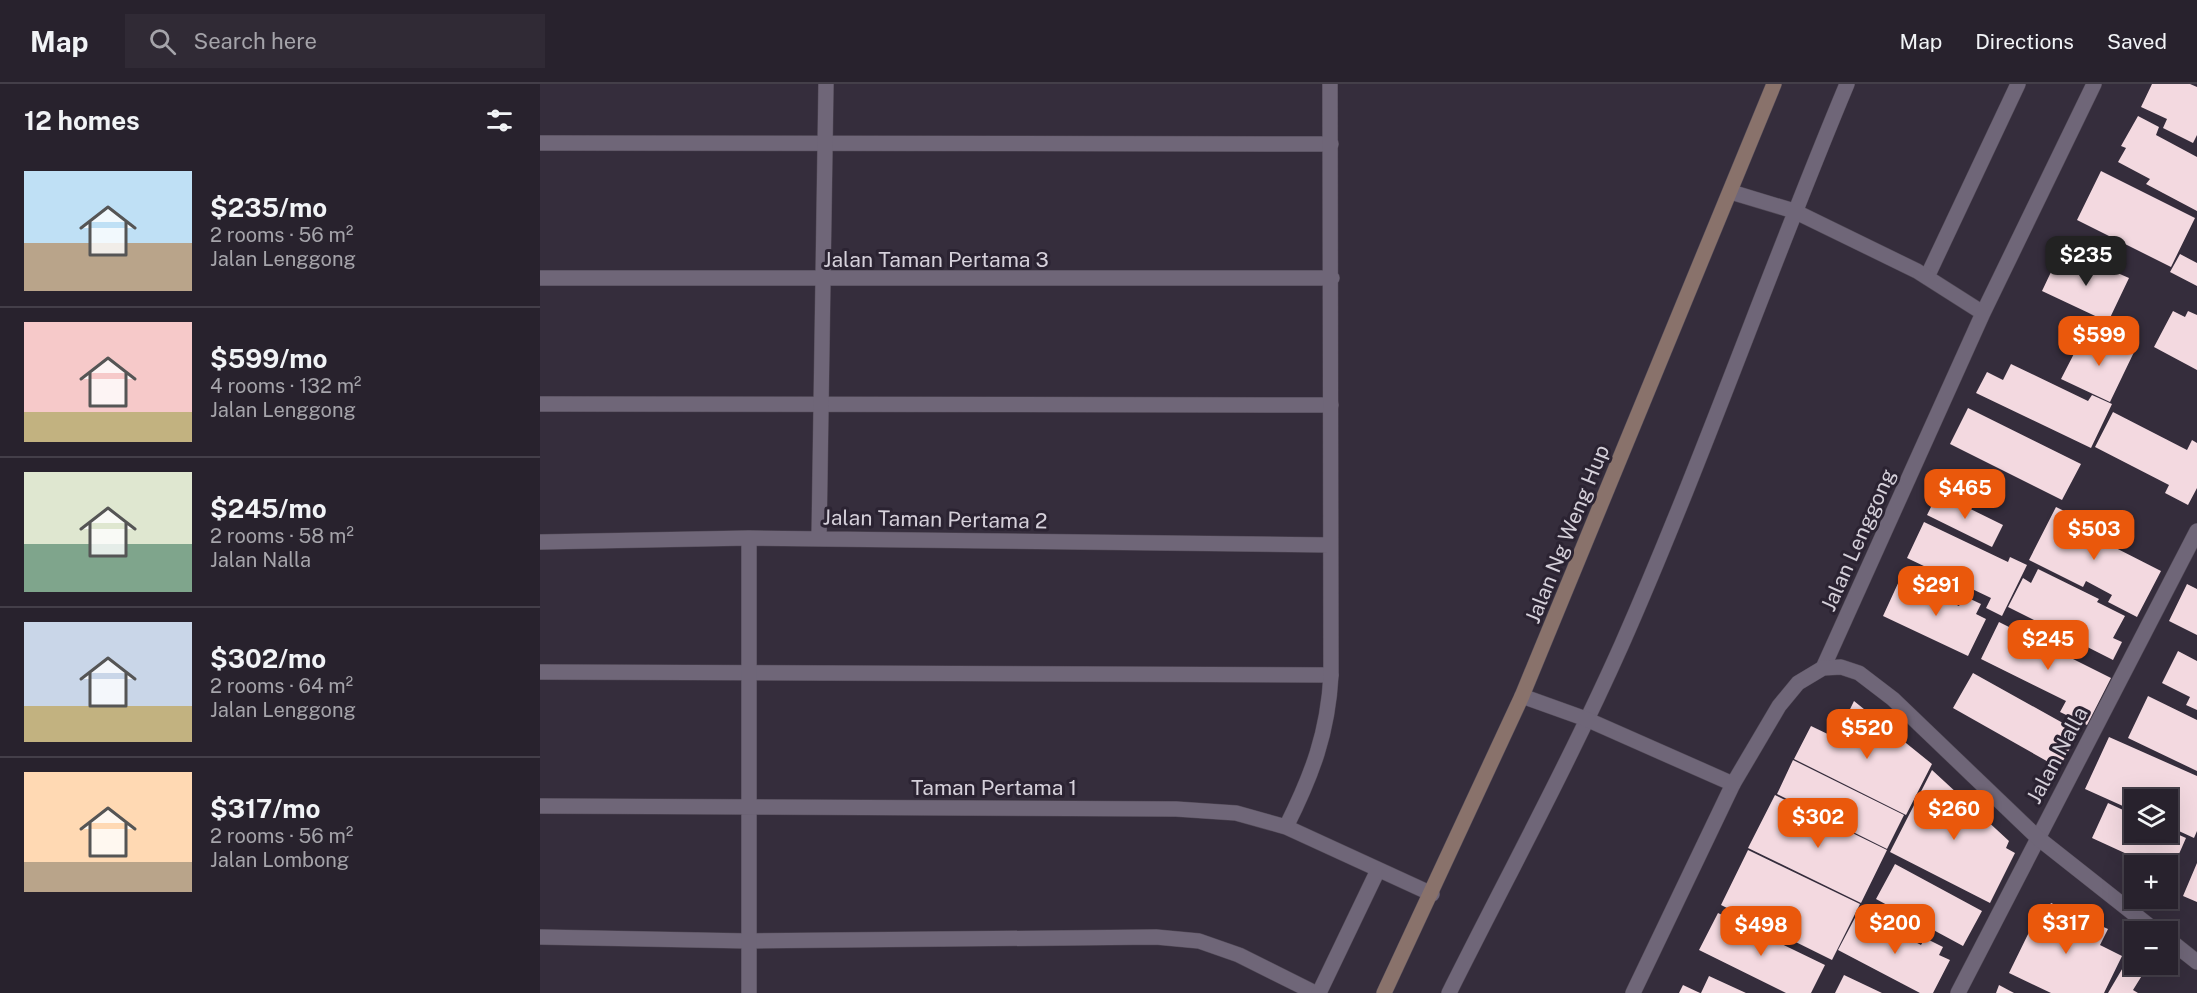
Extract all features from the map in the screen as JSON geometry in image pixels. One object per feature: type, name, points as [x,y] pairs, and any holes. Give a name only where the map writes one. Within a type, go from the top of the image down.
[{"type":"main road","name":"Jalan Ng Weng Hup","points":[[1384,993],[1432,894],[1522,696],[1774,84]]},
{"type":"street","points":[[819,539],[823,402],[822,280],[826,84]]},
{"type":"street","points":[[1286,827],[1305,789],[1329,713],[1332,278],[1330,84]]},
{"type":"street","points":[[1449,993],[1621,645],[1701,457],[1794,210],[1847,84]]},
{"type":"street","points":[[1927,277],[2018,84]]},
{"type":"street","name":"Jalan Lenggong","points":[[1823,668],[1983,313],[2094,84]]},
{"type":"street","points":[[540,143],[1331,144]]},
{"type":"street","points":[[1731,192],[1794,210],[1927,277],[1983,313]]},
{"type":"street","name":"Jalan Taman Pertama 3","points":[[540,278],[822,280],[1332,278]]},
{"type":"street","points":[[540,404],[823,402],[1331,405]]},
{"type":"street","name":"Jalan Nalla","points":[[1959,993],[2197,531]]},
{"type":"street","points":[[749,538],[751,671],[749,993]]},
{"type":"street","name":"Jalan Taman Pertama 2","points":[[540,542],[749,538],[1330,545]]},
{"type":"street","points":[[1634,993],[1733,784],[1779,706],[1798,683],[1823,668],[1841,667],[1859,673],[1893,699],[2038,838],[2143,921]]},
{"type":"street","points":[[540,672],[751,671],[1331,675]]},
{"type":"street","points":[[1522,696],[1586,719],[1733,784]]},
{"type":"street","name":"Taman Pertama 1","points":[[540,806],[1176,809],[1236,813],[1286,827],[1432,894]]},
{"type":"street","points":[[540,937],[749,941],[1156,937],[1199,941],[1239,955],[1317,993],[1378,870]]},
{"type":"street","points":[[2178,947],[2197,962]]},
{"type":"building","points":[[2152,84],[2190,84],[2197,87],[2197,135],[2193,143],[2163,128],[2167,119],[2141,107]]},
{"type":"building","points":[[2138,116],[2159,127],[2156,135],[2197,157],[2197,211],[2146,184],[2150,179],[2118,162],[2126,148],[2121,146]]},
{"type":"building","points":[[2101,171],[2195,218],[2171,267],[2077,220]]},
{"type":"building","points":[[2060,253],[2095,270],[2097,264],[2129,278],[2108,322],[2042,291]]},
{"type":"building","points":[[2180,254],[2197,263],[2197,286],[2170,272]]},
{"type":"building","points":[[2173,311],[2185,317],[2188,311],[2197,315],[2197,370],[2154,347]]},
{"type":"building","points":[[2105,336],[2135,350],[2110,402],[2061,379],[2081,340],[2098,348]]},
{"type":"building","points":[[2011,364],[2088,401],[2092,395],[2112,404],[2091,448],[1976,393],[1987,372],[2003,380]]},
{"type":"building","points":[[1968,408],[2081,464],[2062,500],[1950,444]]},
{"type":"building","points":[[2113,412],[2187,450],[2192,440],[2197,443],[2197,488],[2188,505],[2165,493],[2169,485],[2095,447]]},
{"type":"building","points":[[1938,493],[2003,525],[1992,547],[1927,515]]},
{"type":"building","points":[[2056,507],[2111,534],[2106,543],[2161,571],[2137,617],[2108,602],[2112,595],[2086,581],[2083,587],[2029,560]]},
{"type":"building","points":[[1924,522],[2008,562],[2010,557],[2027,565],[2002,616],[1986,608],[1991,598],[1907,558]]},
{"type":"building","points":[[2038,569],[2099,599],[2097,602],[2125,616],[2113,638],[2122,642],[2113,660],[2008,607],[2023,578],[2031,583]]},
{"type":"building","points":[[1900,579],[1959,606],[1964,596],[1981,604],[1976,614],[1986,619],[1968,656],[1883,616]]},
{"type":"building","points":[[2187,584],[2197,589],[2197,635],[2169,621]]},
{"type":"building","points":[[1999,622],[2111,678],[2087,725],[2060,712],[2066,701],[1981,659]]},
{"type":"building","points":[[2178,651],[2197,661],[2197,710],[2186,705],[2190,697],[2162,683]]},
{"type":"building","points":[[1973,673],[2079,732],[2059,768],[1953,708]]},
{"type":"building","points":[[2148,696],[2197,720],[2197,771],[2128,738]]},
{"type":"building","points":[[1854,701],[1932,764],[1906,815],[1794,759],[1811,726],[1836,738]]},
{"type":"building","points":[[2109,737],[2197,776],[2197,831],[2194,838],[2178,831],[2178,789],[2124,789],[2124,807],[2085,789]]},
{"type":"building","points":[[1793,760],[1904,815],[1887,849],[1777,794]]},
{"type":"building","points":[[1932,770],[2009,841],[2006,848],[2015,853],[1990,903],[1890,852]]},
{"type":"building","points":[[1775,795],[1887,850],[1861,903],[1748,848]]},
{"type":"building","points":[[2108,803],[2124,810],[2124,843],[2178,843],[2178,834],[2186,838],[2178,856],[2129,855],[2092,838]]},
{"type":"building","points":[[1748,850],[1860,904],[1832,960],[1721,905]]},
{"type":"building","points":[[2197,863],[2197,902],[2183,896]]},
{"type":"building","points":[[1895,864],[1982,911],[1963,946],[1876,899]]},
{"type":"building","points":[[2051,903],[2108,929],[2100,945],[2122,956],[2104,993],[2051,993],[2009,973],[2037,916],[2043,919]]},
{"type":"building","points":[[1858,912],[1921,945],[1925,938],[1943,947],[1939,955],[1950,960],[1933,993],[1920,993],[1838,950]]},
{"type":"building","points":[[1718,913],[1825,965],[1811,993],[1786,993],[1699,950]]},
{"type":"building","points":[[2124,966],[2124,975],[2142,975],[2133,990],[2138,993],[2108,993]]},
{"type":"building","points":[[1844,975],[1882,993],[1835,993]]},
{"type":"building","points":[[1709,976],[1746,993],[1701,993]]},
{"type":"building","points":[[1683,985],[1700,993],[1679,993]]},
{"type":"building","points":[[1999,985],[2014,993],[1996,993]]}]
